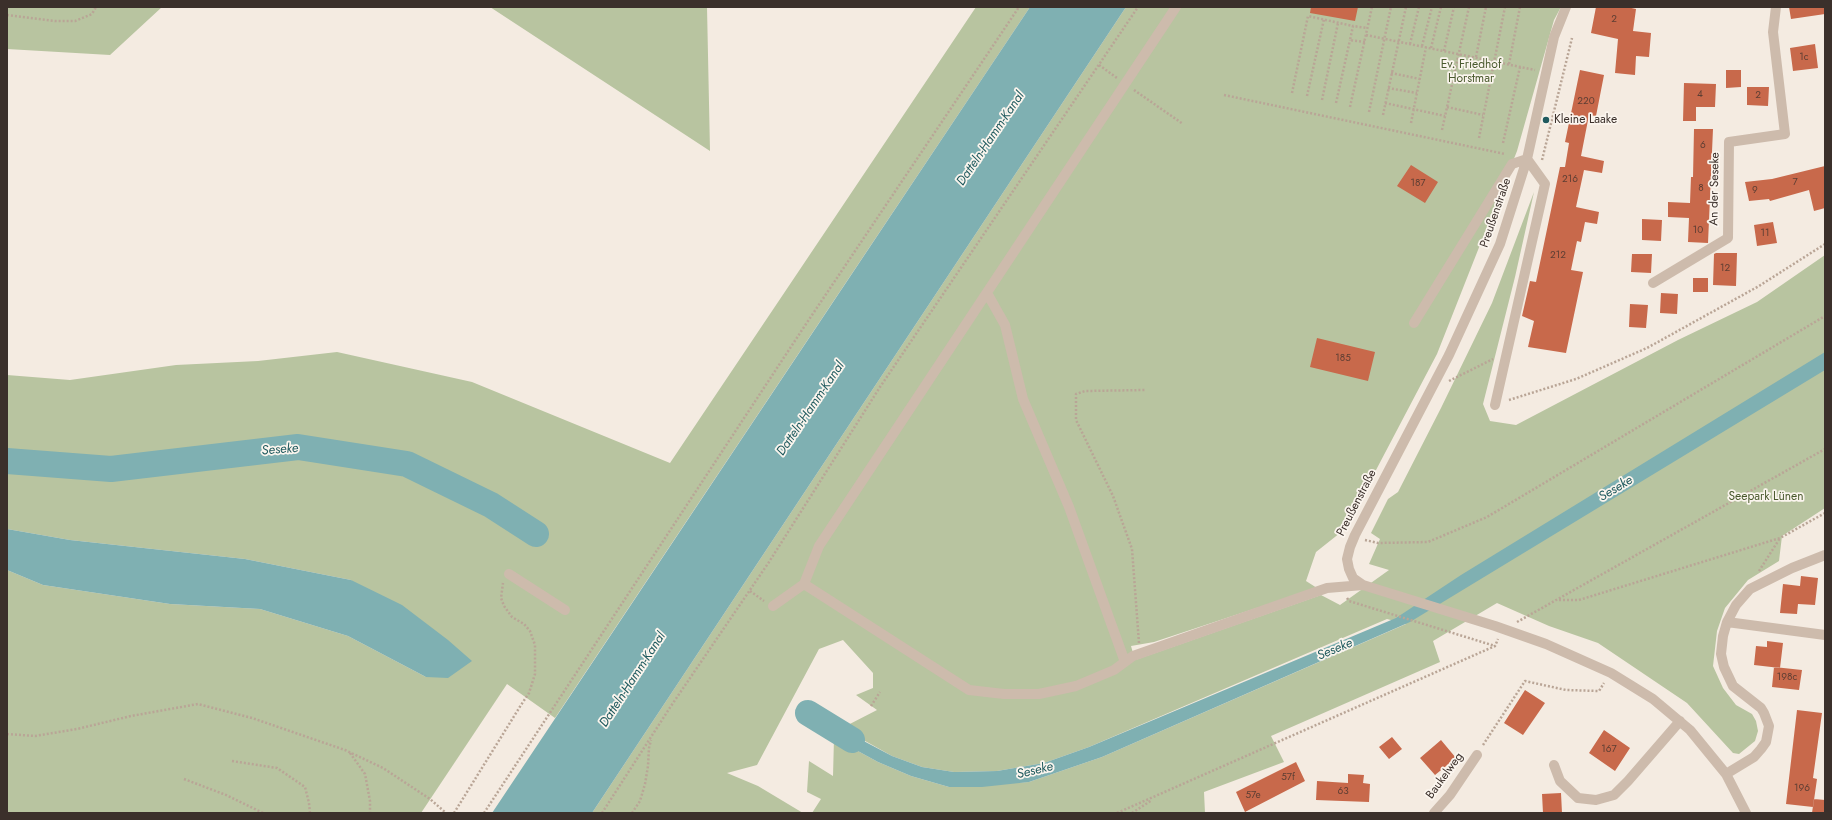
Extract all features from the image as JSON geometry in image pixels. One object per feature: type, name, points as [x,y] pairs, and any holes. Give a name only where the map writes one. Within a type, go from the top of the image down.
[{"type":"street","points":[[773,606],[804,584],[819,546],[1176,7]]},
{"type":"street","name":"Preußenstraße","points":[[1566,7],[1558,25],[1545,72],[1527,159],[1500,244],[1477,299],[1350,547],[1347,559],[1349,569],[1353,578],[1362,585],[1546,644],[1610,673],[1653,699],[1690,730],[1726,774],[1746,813]]},
{"type":"street","name":"An der Seseke","points":[[1653,283],[1728,238],[1729,142],[1786,134],[1773,32],[1776,7]]},
{"type":"street","points":[[1495,405],[1545,184],[1527,159]]},
{"type":"street","name":"Preußenstraße","points":[[1414,323],[1512,164],[1527,159]]},
{"type":"street","points":[[987,293],[1005,325],[1023,399],[1069,507],[1125,662]]},
{"type":"street","points":[[1726,774],[1754,757],[1762,749],[1766,742],[1768,726],[1761,708],[1733,686],[1724,667],[1721,654],[1723,636],[1727,622],[1736,605],[1750,589],[1792,568],[1825,555]]},
{"type":"street","points":[[508,574],[565,610]]},
{"type":"street","points":[[804,584],[969,690],[1004,694],[1039,694],[1076,686],[1114,670],[1133,656],[1140,653],[1327,588],[1362,585]]},
{"type":"street","points":[[1727,622],[1825,635]]},
{"type":"street","points":[[1554,765],[1560,781],[1578,798],[1596,800],[1614,795],[1628,782],[1680,722]]},
{"type":"street","name":"Baukelweg","points":[[1434,813],[1450,795],[1477,755]]},
{"type":"path","points":[[7,15],[75,21],[92,14],[96,7]]},
{"type":"path","points":[[484,813],[806,324],[1019,7]]},
{"type":"path","points":[[602,813],[750,591],[880,387],[1138,7]]},
{"type":"path","points":[[1350,107],[1372,7]]},
{"type":"path","points":[[1369,112],[1391,7]]},
{"type":"path","points":[[1383,115],[1406,7]]},
{"type":"path","points":[[1410,44],[1419,7]]},
{"type":"path","points":[[1422,46],[1432,7]]},
{"type":"path","points":[[1431,48],[1440,7]]},
{"type":"path","points":[[1444,51],[1454,7]]},
{"type":"path","points":[[1442,130],[1469,7]]},
{"type":"path","points":[[1476,57],[1486,7]]},
{"type":"path","points":[[1479,138],[1505,7]]},
{"type":"path","points":[[1508,64],[1520,7]]},
{"type":"path","points":[[1292,93],[1308,16],[1368,28]]},
{"type":"path","points":[[1308,96],[1324,19]]},
{"type":"path","points":[[1322,100],[1338,22]]},
{"type":"path","points":[[1336,103],[1353,26]]},
{"type":"path","points":[[1366,35],[1545,72]]},
{"type":"path","points":[[1350,40],[1365,42]]},
{"type":"path","points":[[1410,123],[1426,47]]},
{"type":"path","points":[[1099,65],[1183,124]]},
{"type":"path","points":[[1502,143],[1520,67]]},
{"type":"path","points":[[1392,73],[1420,79]]},
{"type":"path","points":[[1388,88],[1416,93]]},
{"type":"path","points":[[1224,95],[1527,159]]},
{"type":"path","points":[[1385,103],[1445,116]]},
{"type":"path","points":[[1447,107],[1483,115]]},
{"type":"path","points":[[1495,405],[1576,379],[1647,348],[1759,286],[1825,244]]},
{"type":"path","points":[[1365,540],[1378,543],[1428,542],[1487,517],[1825,316]]},
{"type":"path","points":[[1445,382],[1506,353]]},
{"type":"path","points":[[1140,653],[1132,549],[1114,496],[1076,420],[1076,394],[1085,391],[1146,390]]},
{"type":"path","points":[[1495,646],[1499,628],[1557,600],[1825,449]]},
{"type":"path","points":[[1557,600],[1579,600],[1780,538],[1825,513]]},
{"type":"path","points":[[1750,589],[1780,538]]},
{"type":"path","points":[[454,813],[529,693],[535,674],[535,645],[530,631],[524,624],[512,617],[504,606],[501,598],[503,582],[508,574]]},
{"type":"path","points":[[750,591],[764,600]]},
{"type":"path","points":[[1343,594],[1349,601],[1495,646]]},
{"type":"path","points":[[1117,813],[1495,646]]},
{"type":"path","points":[[1477,755],[1525,681],[1566,690],[1598,691],[1610,673]]},
{"type":"path","points":[[871,706],[880,692]]},
{"type":"path","points":[[7,734],[35,736],[77,729],[132,716],[198,704],[252,718],[350,752],[383,768],[430,799],[446,813]]},
{"type":"path","points":[[632,813],[640,801],[645,784],[649,748],[652,736]]},
{"type":"path","points":[[350,752],[365,774],[370,801],[370,813]]},
{"type":"path","points":[[232,761],[277,768],[305,787],[310,813]]},
{"type":"path","points":[[184,779],[226,795],[263,813]]},
{"type":"path","points":[[1132,813],[1157,796]]},
{"type":"green space","points":[[7,7],[162,7],[110,55],[7,49]]},
{"type":"green space","points":[[490,7],[707,7],[710,151]]},
{"type":"green space","points":[[976,7],[1030,7],[555,718],[507,684],[421,813],[7,813],[7,570],[43,585],[170,604],[260,609],[348,636],[426,677],[351,580],[245,559],[70,540],[7,529],[7,375],[70,380],[176,365],[258,361],[337,352],[472,382],[670,463]]},
{"type":"green space","points":[[1126,7],[1561,7],[1554,20],[1517,151],[1437,354],[1345,529],[1316,552],[1306,581],[1317,588],[1154,642],[1131,646],[1135,660],[1321,595],[1340,605],[1389,570],[1369,564],[1380,539],[1371,533],[1388,499],[1398,492],[1492,303],[1534,192],[1515,277],[1483,404],[1490,421],[1516,425],[1678,340],[1757,302],[1825,255],[1825,508],[1782,536],[1779,561],[1748,580],[1725,608],[1717,631],[1713,666],[1723,688],[1736,705],[1752,714],[1756,721],[1758,731],[1755,741],[1739,754],[1733,753],[1687,703],[1598,643],[1549,626],[1497,603],[1433,641],[1440,662],[1271,736],[1284,762],[1204,792],[1205,813],[812,813],[821,799],[807,792],[809,761],[833,776],[834,738],[878,762],[911,776],[949,787],[1029,782],[1102,757],[1406,624],[1387,619],[1089,747],[1044,763],[997,771],[954,772],[922,767],[892,756],[842,728],[877,710],[856,695],[873,688],[873,673],[843,640],[819,649],[757,765],[727,773],[758,786],[803,813],[592,813]]},
{"type":"water","name":"Datteln-Hamm-Kanal","points":[[1030,7],[1126,7],[592,813],[492,813]]},
{"type":"water","points":[[1825,352],[1825,370],[1410,622],[1102,757],[1029,782],[982,787],[949,787],[911,776],[878,762],[834,738],[832,733],[820,725],[824,720],[892,756],[922,767],[954,772],[997,771],[1044,763],[1089,747],[1396,618],[1461,575]]},
{"type":"water","points":[[7,529],[70,540],[245,559],[351,580],[402,605],[448,640],[472,661],[448,678],[426,677],[348,636],[260,609],[170,604],[43,585],[7,570]]},
{"type":"building","points":[[1311,7],[1358,7],[1355,21],[1310,13]]},
{"type":"building","points":[[1596,7],[1627,7],[1636,9],[1633,31],[1651,33],[1649,57],[1636,56],[1635,75],[1615,73],[1618,39],[1591,33]]},
{"type":"building","points":[[1789,7],[1825,7],[1825,14],[1791,19]]},
{"type":"building","points":[[1815,44],[1818,68],[1793,71],[1790,48]]},
{"type":"building","points":[[1580,70],[1604,75],[1596,116],[1589,115],[1581,156],[1604,161],[1602,173],[1584,170],[1576,207],[1599,212],[1597,224],[1585,222],[1581,242],[1577,241],[1571,270],[1583,272],[1566,353],[1528,347],[1534,321],[1522,316],[1530,281],[1536,282],[1560,167],[1565,167],[1569,143],[1565,142]]},
{"type":"building","points":[[1726,70],[1741,70],[1741,87],[1726,88]]},
{"type":"building","points":[[1684,83],[1716,84],[1715,107],[1696,107],[1696,121],[1683,121]]},
{"type":"building","points":[[1747,87],[1769,87],[1768,106],[1747,105]]},
{"type":"building","points":[[1694,129],[1713,129],[1708,243],[1688,242],[1689,218],[1668,217],[1668,202],[1690,203],[1691,177],[1693,177]]},
{"type":"building","points":[[1411,165],[1438,182],[1425,203],[1397,186]]},
{"type":"building","points":[[1825,166],[1825,208],[1814,211],[1809,190],[1770,201],[1769,199],[1749,201],[1745,182],[1772,179]]},
{"type":"building","points":[[1642,219],[1662,220],[1661,241],[1642,240]]},
{"type":"building","points":[[1773,222],[1777,243],[1757,246],[1754,225]]},
{"type":"building","points":[[1737,253],[1736,286],[1713,285],[1714,254]]},
{"type":"building","points":[[1632,254],[1652,254],[1651,273],[1631,272]]},
{"type":"building","points":[[1693,278],[1708,278],[1708,292],[1693,292]]},
{"type":"building","points":[[1661,293],[1678,294],[1677,314],[1660,313]]},
{"type":"building","points":[[1630,304],[1648,305],[1646,328],[1629,327]]},
{"type":"building","points":[[1317,338],[1375,352],[1368,381],[1310,367]]},
{"type":"building","points":[[1801,576],[1818,578],[1815,605],[1798,604],[1797,614],[1780,613],[1783,584],[1800,586]]},
{"type":"building","points":[[1767,641],[1783,643],[1780,668],[1754,665],[1756,646],[1767,647]]},
{"type":"building","points":[[1774,667],[1802,670],[1799,690],[1772,687]]},
{"type":"building","points":[[1525,690],[1545,703],[1523,735],[1504,723]]},
{"type":"building","points":[[1797,710],[1822,713],[1813,778],[1817,779],[1813,807],[1786,804]]},
{"type":"building","points":[[1604,730],[1630,748],[1615,771],[1589,753]]},
{"type":"building","points":[[1392,737],[1402,749],[1389,759],[1379,747]]},
{"type":"building","points":[[1441,740],[1456,758],[1435,775],[1420,758]]},
{"type":"building","points":[[1296,762],[1305,781],[1245,812],[1236,792]]},
{"type":"building","points":[[1348,774],[1364,775],[1363,783],[1370,784],[1369,802],[1316,800],[1317,781],[1348,783]]},
{"type":"building","points":[[1561,793],[1562,813],[1543,813],[1542,794]]},
{"type":"building","points":[[1814,799],[1825,800],[1825,813],[1812,813]]},
{"type":"waterway","name":"Seseke","points":[[7,461],[111,469],[298,447],[407,464],[491,505],[536,534]]},
{"type":"waterway","name":"Seseke","points":[[808,713],[852,740]]},
{"type":"place","name":"Kleine Laake","points":[[1546,120]]},
{"type":"park label","name":"Ev. Friedhof Horstmar","points":[[1471,72]]},
{"type":"park label","name":"Seepark Lünen","points":[[1766,497]]}]
